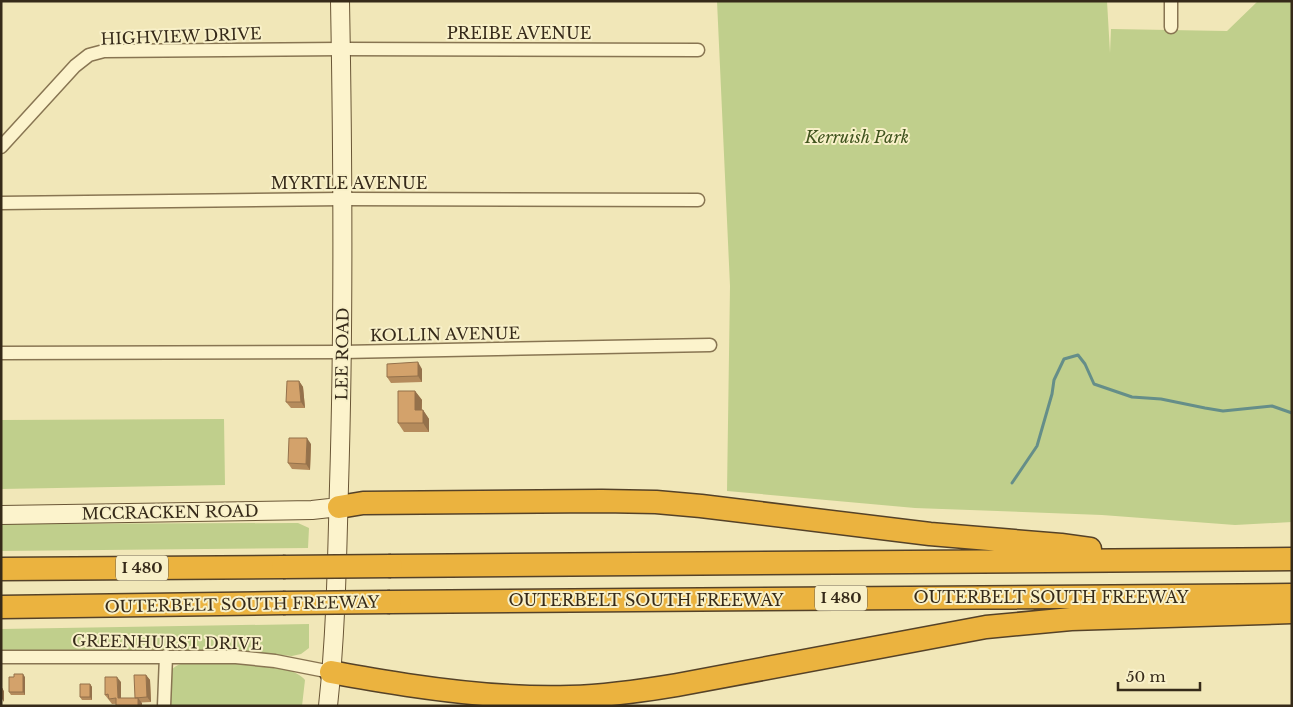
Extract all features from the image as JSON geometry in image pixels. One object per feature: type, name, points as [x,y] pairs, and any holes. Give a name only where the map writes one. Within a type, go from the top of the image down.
[{"type":"highway","points":[[338,507],[363,503],[656,502],[960,538],[1061,545],[1163,560]]},
{"type":"highway","name":"I 480","points":[[1,569],[1292,559]]},
{"type":"highway","name":"OUTERBELT SOUTH FREEWAY","points":[[1,606],[1292,595]]},
{"type":"highway","points":[[332,672],[478,694],[547,698],[579,697],[677,685],[986,626],[1070,619],[1292,612]]},
{"type":"main road","name":"LEE ROAD","points":[[328,706],[336,606],[342,352],[343,199],[340,1]]},
{"type":"main road","name":"MCCRACKEN ROAD","points":[[1,515],[312,510],[338,507]]},
{"type":"street","points":[[1170,1],[1171,26]]},
{"type":"street","name":"PREIBE AVENUE","points":[[341,49],[698,50]]},
{"type":"street","name":"HIGHVIEW DRIVE","points":[[1,147],[75,66],[90,55],[104,51],[341,49]]},
{"type":"street","name":"MYRTLE AVENUE","points":[[1,203],[343,199],[698,200]]},
{"type":"street","name":"KOLLIN AVENUE","points":[[1,353],[342,352],[710,345]]},
{"type":"street","points":[[164,706],[166,656]]},
{"type":"street","name":"GREENHURST DRIVE","points":[[1,657],[166,656],[254,658],[332,672]]},
{"type":"green space","name":"Kerruish Park","points":[[717,1],[1107,1],[1110,53],[1111,29],[1227,31],[1258,1],[1292,1],[1292,522],[1235,525],[1102,515],[915,508],[727,491],[730,286]]},
{"type":"green space","points":[[224,419],[225,485],[1,489],[1,420]]},
{"type":"green space","points":[[298,523],[309,528],[308,548],[1,551],[1,524]]},
{"type":"green space","points":[[309,624],[309,648],[301,654],[292,656],[229,650],[1,652],[1,629]]},
{"type":"green space","points":[[190,662],[276,667],[299,674],[305,680],[302,706],[170,706],[171,671],[175,667]]},
{"type":"building","points":[[418,362],[418,376],[387,377],[387,364]]},
{"type":"building","points":[[287,381],[299,381],[301,402],[286,402]]},
{"type":"building","points":[[398,391],[415,391],[415,410],[423,410],[423,423],[398,423]]},
{"type":"building","points":[[289,438],[307,438],[306,464],[288,463]]},
{"type":"building","points":[[14,674],[23,674],[23,692],[9,692],[9,677],[14,677]]},
{"type":"building","points":[[134,675],[146,675],[147,697],[135,698]]},
{"type":"building","points":[[105,677],[117,677],[118,698],[138,698],[138,706],[116,706],[116,698],[109,699],[108,694],[105,695]]},
{"type":"building","points":[[80,684],[90,684],[90,697],[80,697]]},
{"type":"waterway","points":[[1012,483],[1037,446],[1052,394],[1054,380],[1064,359],[1078,355],[1085,364],[1094,384],[1132,397],[1161,399],[1223,411],[1272,406],[1292,413]]}]
